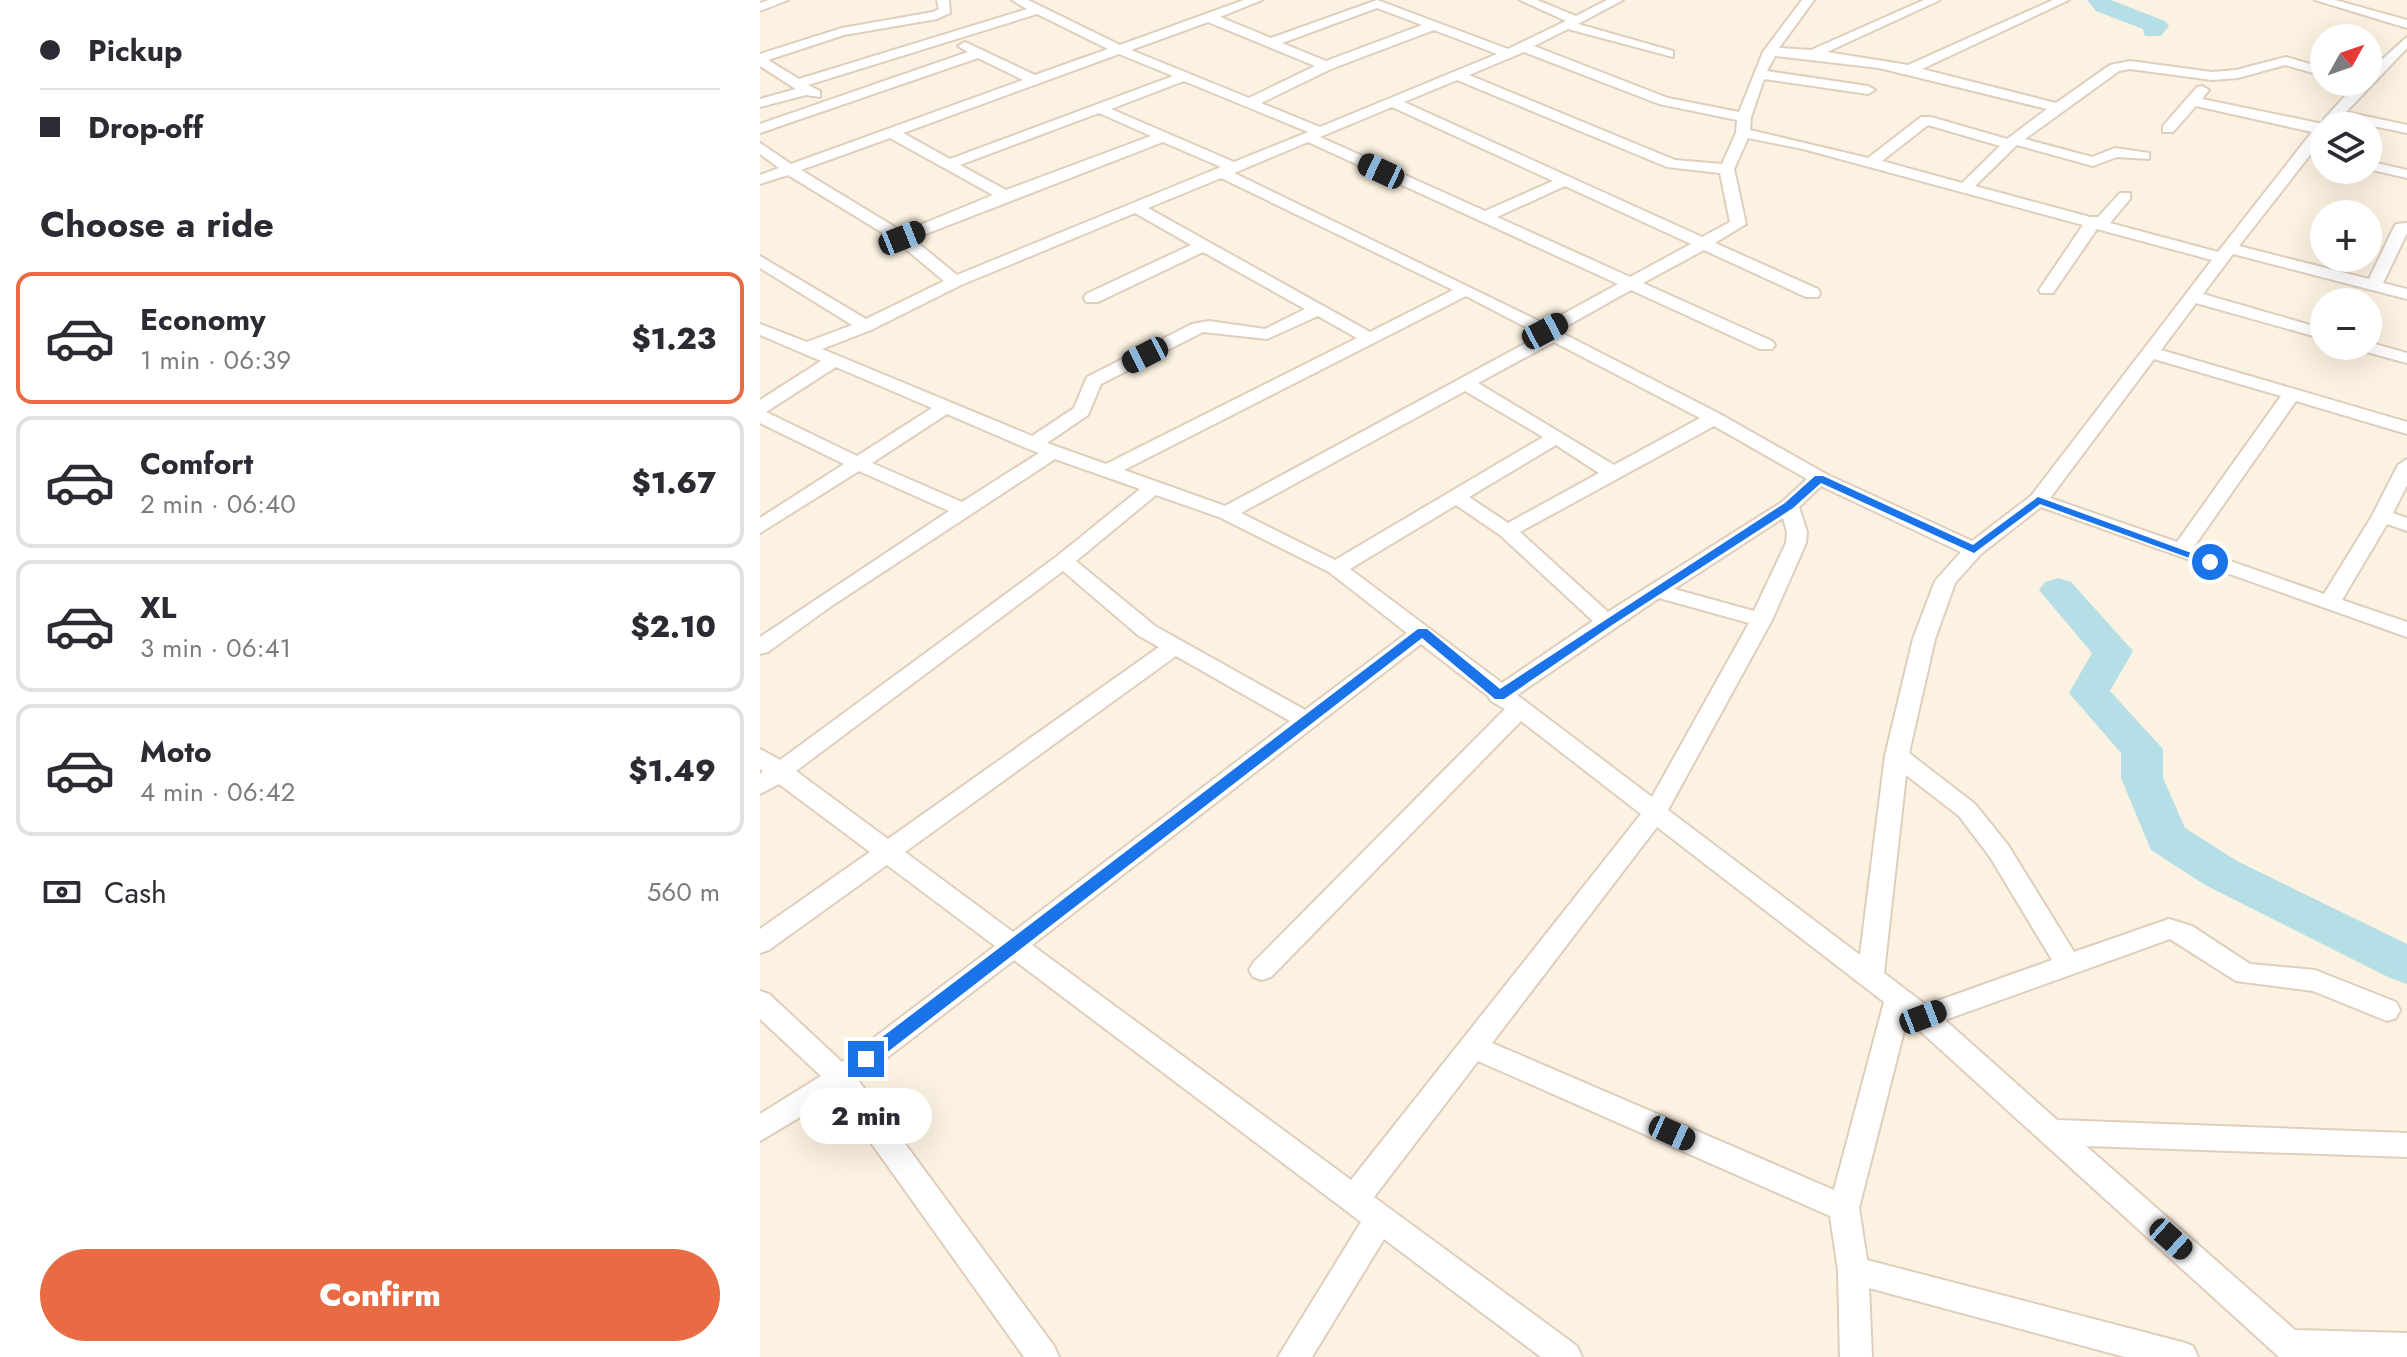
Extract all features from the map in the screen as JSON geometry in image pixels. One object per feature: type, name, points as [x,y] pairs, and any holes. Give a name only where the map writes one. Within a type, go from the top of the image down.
[{"type":"street","points":[[760,7],[782,0]]},
{"type":"street","points":[[760,59],[842,32],[937,15],[946,10],[943,0]]},
{"type":"street","points":[[1018,0],[1120,50],[1312,133],[1483,218],[1766,345]]},
{"type":"street","points":[[760,180],[1256,0]]},
{"type":"street","points":[[1526,0],[1571,22],[1668,54]]},
{"type":"street","points":[[808,348],[865,326],[955,282],[1509,54],[1617,0]]},
{"type":"street","points":[[1226,513],[1466,384],[1702,242],[1738,224],[1727,169],[1759,74],[1770,52],[1808,0]]},
{"type":"street","points":[[1816,52],[1934,0]]},
{"type":"street","points":[[1906,71],[2061,0]]},
{"type":"street","points":[[2321,0],[2407,24]]},
{"type":"street","points":[[1270,43],[1382,2],[1509,54]]},
{"type":"street","points":[[760,103],[803,86],[1038,10]]},
{"type":"street","points":[[1208,17],[1326,66]]},
{"type":"street","points":[[1248,104],[1326,66],[1435,25]]},
{"type":"street","points":[[950,37],[976,54],[1034,80]]},
{"type":"street","points":[[2382,64],[2407,41]]},
{"type":"street","points":[[1524,47],[1664,101],[1869,164],[2226,253],[2407,294]]},
{"type":"street","points":[[1770,52],[1816,52],[2058,108]]},
{"type":"street","points":[[760,129],[976,54]]},
{"type":"street","points":[[760,59],[830,103]]},
{"type":"street","points":[[1964,189],[2012,142],[2115,68],[2130,65],[2212,76],[2238,74],[2286,61],[2310,68]]},
{"type":"street","points":[[1759,74],[1868,90]]},
{"type":"street","points":[[1457,75],[1672,164],[1727,169]]},
{"type":"street","points":[[2168,129],[2212,76]]},
{"type":"street","points":[[950,164],[1183,77]]},
{"type":"street","points":[[2338,112],[2351,96]]},
{"type":"street","points":[[2193,101],[2310,122]]},
{"type":"street","points":[[1392,102],[1812,293]]},
{"type":"street","points":[[1098,108],[1227,169],[1550,333],[1714,418],[1819,478],[1974,550]]},
{"type":"street","points":[[1869,164],[1926,120],[2093,162],[2115,152],[2144,156]]},
{"type":"street","points":[[2382,128],[2407,129]]},
{"type":"street","points":[[890,132],[1005,196]]},
{"type":"street","points":[[902,238],[1162,137]]},
{"type":"street","points":[[760,147],[789,169],[902,238],[955,282]]},
{"type":"street","points":[[1871,975],[1897,756],[1933,610],[1945,581],[1974,550],[2038,500],[2226,253],[2310,157]]},
{"type":"street","points":[[2382,168],[2407,174]]},
{"type":"street","points":[[1483,218],[1564,181]]},
{"type":"street","points":[[2047,290],[2098,222],[2125,196]]},
{"type":"street","points":[[1135,207],[1369,338]]},
{"type":"street","points":[[2374,285],[2405,223]]},
{"type":"street","points":[[1092,298],[1202,246]]},
{"type":"street","points":[[760,261],[865,326]]},
{"type":"street","points":[[1110,470],[1466,290]]},
{"type":"street","points":[[2194,297],[2310,330]]},
{"type":"street","points":[[760,647],[963,510],[1043,448],[1082,411],[1093,381],[1198,328],[1209,326],[1267,334],[1317,310]]},
{"type":"street","points":[[760,329],[1043,448],[1226,513],[1336,568],[1654,814],[1899,997],[2296,1351],[2407,1348]]},
{"type":"street","points":[[2382,351],[2407,358]]},
{"type":"street","points":[[2151,352],[2407,428]]},
{"type":"street","points":[[760,408],[835,360]]},
{"type":"street","points":[[1466,384],[1613,473]]},
{"type":"street","points":[[2181,551],[2293,393]]},
{"type":"street","points":[[760,527],[944,408]]},
{"type":"street","points":[[760,416],[963,510]]},
{"type":"street","points":[[1507,531],[1714,418]]},
{"type":"street","points":[[1336,568],[1556,437]]},
{"type":"street","points":[[2329,603],[2382,516],[2407,465]]},
{"type":"street","points":[[1262,970],[1509,703],[1607,622],[1789,506],[1819,478]]},
{"type":"street","points":[[770,780],[1063,561],[1154,487]]},
{"type":"street","points":[[1456,497],[1507,531],[1607,622]]},
{"type":"street","points":[[2038,500],[2407,630]]},
{"type":"street","points":[[1355,1198],[1654,814],[1761,620],[1796,543],[1797,532],[1789,506]]},
{"type":"street","points":[[2382,516],[2407,525]]},
{"type":"street","points":[[1063,561],[1147,631],[1307,721]]},
{"type":"street","points":[[1658,591],[1761,620]]},
{"type":"street","points":[[760,1129],[841,1078],[1422,632]]},
{"type":"street","points":[[760,943],[1174,647]]},
{"type":"street","points":[[1897,756],[1967,810],[1999,851],[2067,963]]},
{"type":"street","points":[[760,757],[770,780],[889,853],[1566,1357]]},
{"type":"street","points":[[1923,1017],[2169,929],[2183,933],[2245,974],[2315,981],[2387,1010]]},
{"type":"street","points":[[1856,1357],[1853,1270],[1844,1208],[1899,997]]},
{"type":"street","points":[[760,1002],[841,1078],[1043,1357]]},
{"type":"street","points":[[1471,1046],[1844,1208]]},
{"type":"street","points":[[2053,1132],[2341,1140],[2407,1145]]},
{"type":"street","points":[[1294,1357],[1381,1217]]},
{"type":"street","points":[[1853,1270],[2182,1357]]},
{"type":"waterway","points":[[2098,0],[2104,6],[2157,26],[2153,31]]},
{"type":"waterway","points":[[2058,590],[2113,651],[2089,693],[2142,749],[2142,778],[2167,838],[2221,873],[2407,965]]},
{"type":"route","points":[[866,1059],[1422,632],[1499,696],[1607,622],[1789,506],[1819,478],[1974,550],[2038,500],[2210,562]]}]
